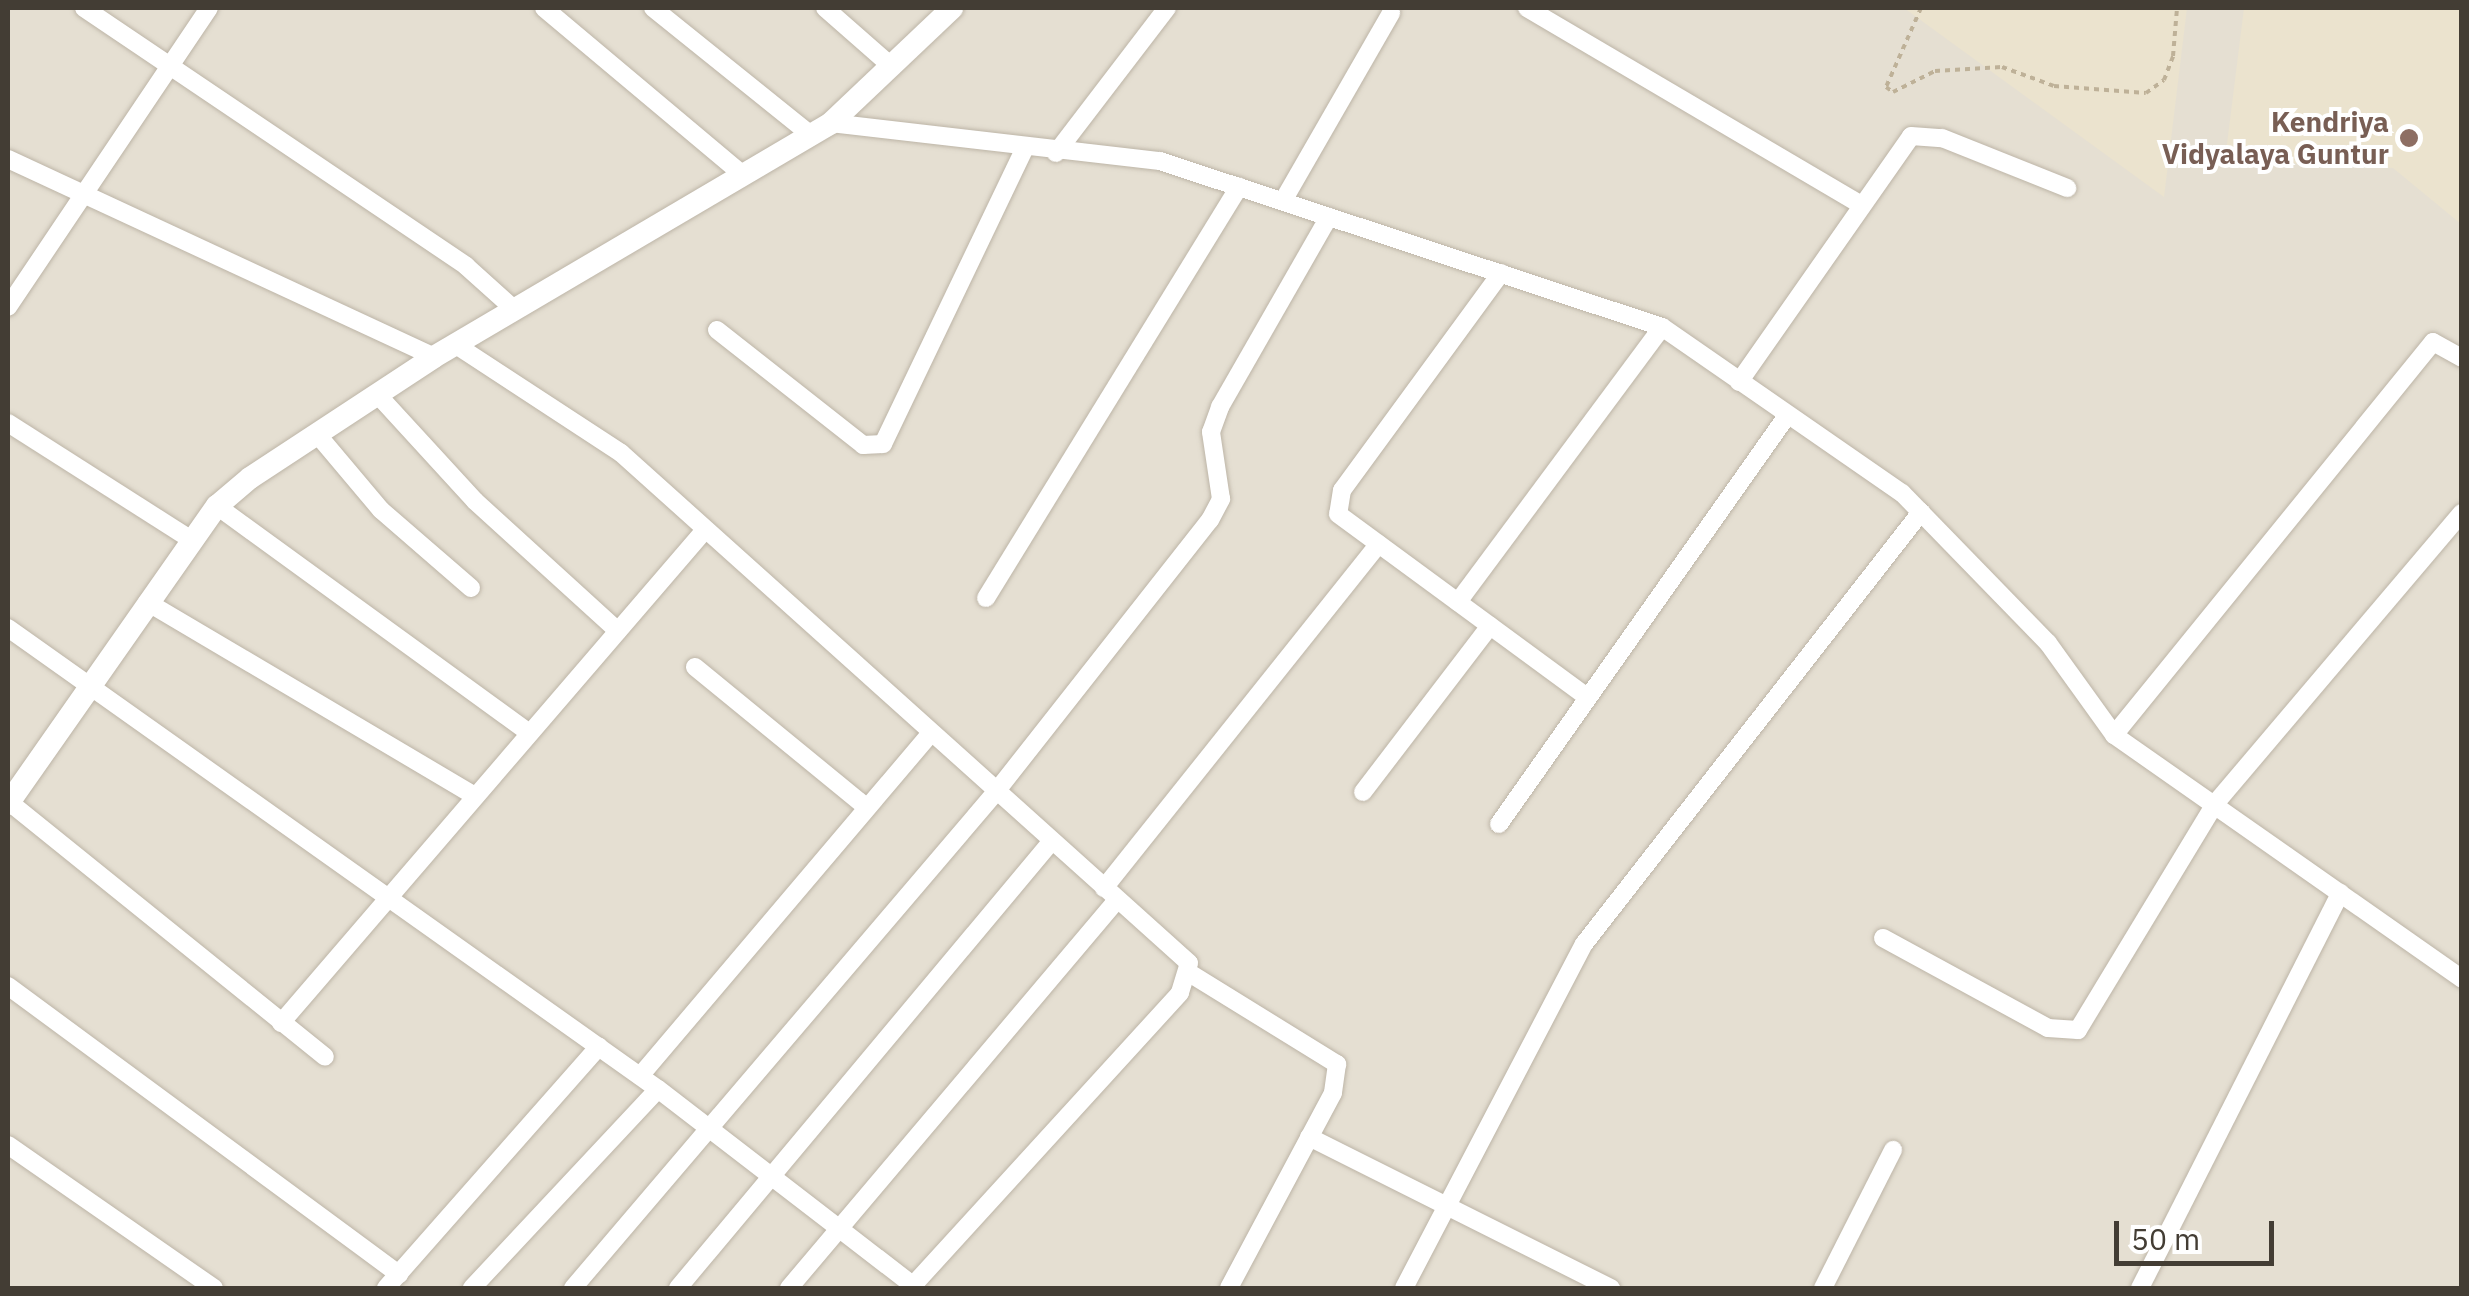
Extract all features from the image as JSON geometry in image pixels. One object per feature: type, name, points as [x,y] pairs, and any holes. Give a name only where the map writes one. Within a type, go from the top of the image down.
[{"type":"street","points":[[84,8],[172,63],[466,266],[515,310]]},
{"type":"street","points":[[8,308],[209,8]]},
{"type":"street","points":[[544,8],[743,175]]},
{"type":"street","points":[[653,8],[821,129],[1160,162],[1662,327],[1921,512],[2048,643],[2114,735],[2462,980]]},
{"type":"street","points":[[825,8],[890,66]]},
{"type":"street","points":[[326,1057],[8,802],[217,506],[434,357],[821,129],[952,8]]},
{"type":"street","points":[[1056,153],[1167,8]]},
{"type":"street","points":[[1527,8],[1860,204]]},
{"type":"street","points":[[1283,201],[1391,13]]},
{"type":"street","points":[[1739,382],[1897,149],[1926,134],[2067,188]]},
{"type":"street","points":[[717,330],[862,445],[883,444],[1024,150]]},
{"type":"street","points":[[8,159],[434,357]]},
{"type":"street","points":[[986,598],[1239,187]]},
{"type":"street","points":[[573,1288],[713,1130],[994,792],[1210,520],[1221,499],[1212,457],[1215,419],[1329,216]]},
{"type":"street","points":[[1502,273],[1342,490],[1338,514],[1586,696]]},
{"type":"street","points":[[1458,602],[1662,327]]},
{"type":"street","points":[[2114,735],[2433,342],[2462,358]]},
{"type":"street","points":[[456,345],[621,452],[929,735],[1189,963],[1192,974],[1337,1064],[1333,1093],[1228,1288]]},
{"type":"street","points":[[377,394],[475,502],[618,631]]},
{"type":"street","points":[[1498,824],[1787,416]]},
{"type":"street","points":[[8,423],[193,540]]},
{"type":"street","points":[[317,434],[381,510],[471,588]]},
{"type":"street","points":[[217,506],[528,732]]},
{"type":"street","points":[[1404,1288],[1584,944],[1921,512]]},
{"type":"street","points":[[1883,938],[2048,1028],[2078,1030],[2214,805],[2462,513]]},
{"type":"street","points":[[281,1022],[472,794],[704,531]]},
{"type":"street","points":[[790,1288],[842,1231],[1110,894],[1379,544]]},
{"type":"street","points":[[147,602],[472,794]]},
{"type":"street","points":[[1363,792],[1490,626]]},
{"type":"street","points":[[8,628],[658,1089],[912,1287],[1192,974]]},
{"type":"street","points":[[695,666],[867,808]]},
{"type":"street","points":[[640,1076],[929,735]]},
{"type":"street","points":[[678,1288],[776,1179],[1051,842]]},
{"type":"street","points":[[2140,1288],[2340,893]]},
{"type":"street","points":[[8,986],[393,1282],[599,1046]]},
{"type":"street","points":[[472,1288],[658,1089]]},
{"type":"street","points":[[1310,1137],[1448,1206],[1576,1281],[1611,1288]]},
{"type":"street","points":[[8,1144],[214,1288]]},
{"type":"street","points":[[1823,1288],[1893,1150]]},
{"type":"path","points":[[1921,8],[1886,87],[1893,92],[1935,72],[2002,67],[2054,86],[2146,93],[2164,80],[2173,56],[2177,8]]},
{"type":"shaded area","points":[[8,8],[2461,8],[2461,1288],[8,1288]]},
{"type":"shaded area","points":[[1904,8],[2187,8],[2164,197]]},
{"type":"shaded area","name":"Kendriya Vidyalaya Guntur","points":[[2244,8],[2461,8],[2461,224],[2393,168],[2225,160]]},
{"type":"place","name":"Kendriya Vidyalaya Guntur","points":[[2409,138]]}]
